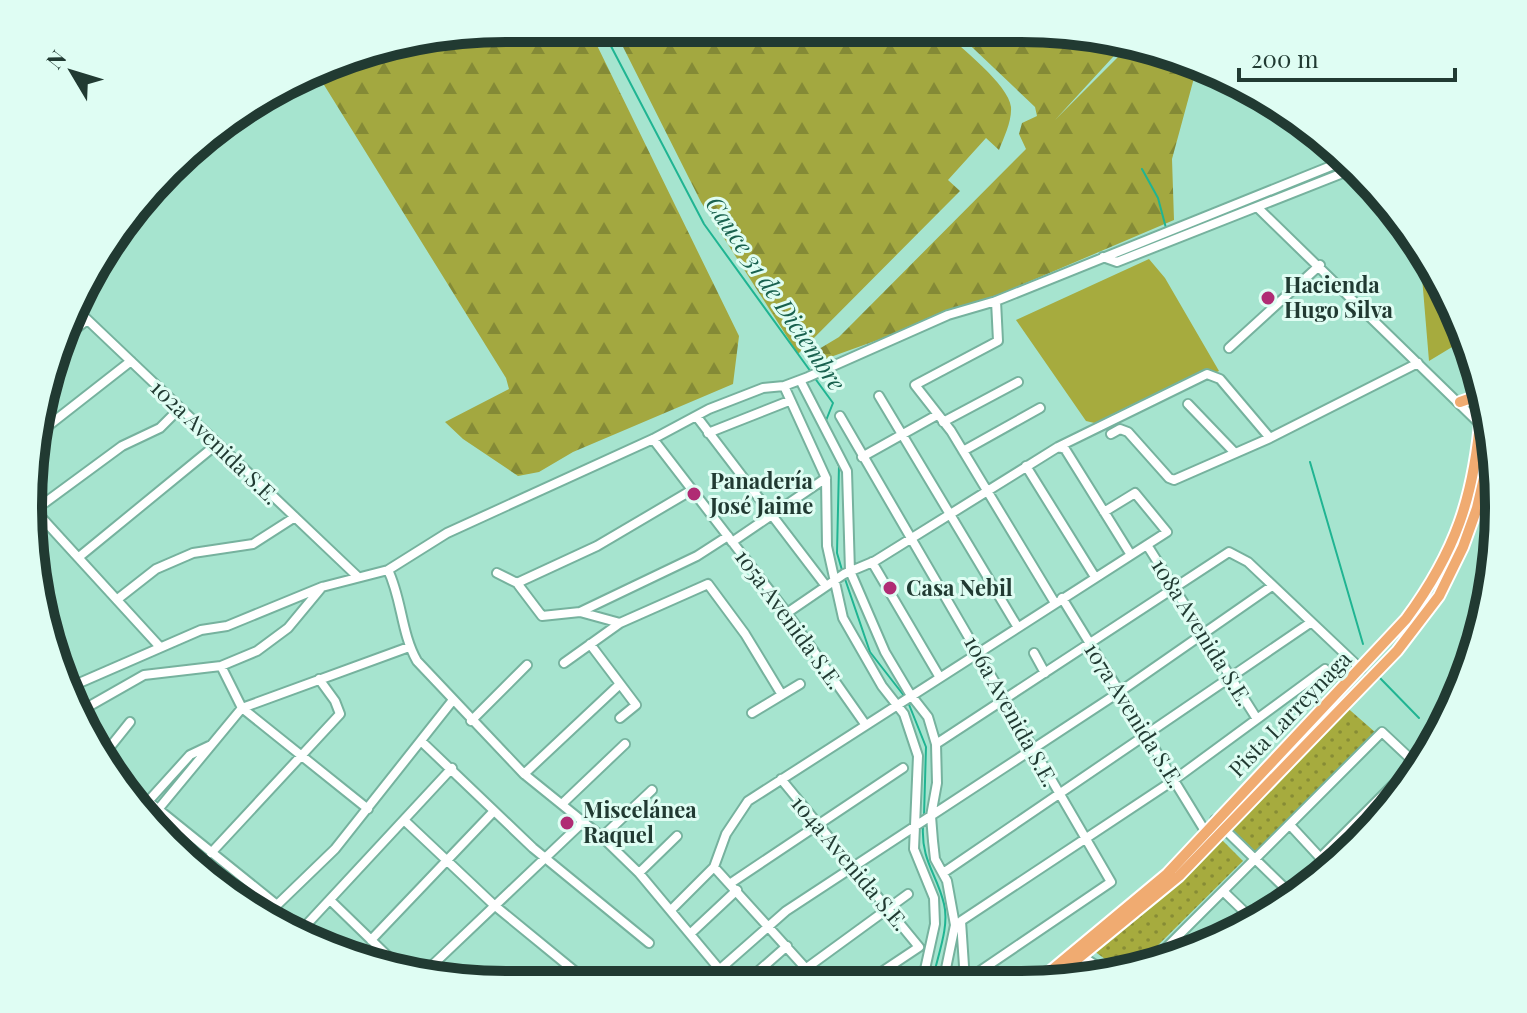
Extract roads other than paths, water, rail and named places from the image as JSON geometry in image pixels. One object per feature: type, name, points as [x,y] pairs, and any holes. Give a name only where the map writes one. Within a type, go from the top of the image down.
[{"type":"main road","points":[[1460,402],[1472,398]]},
{"type":"main road","name":"Pista Larreynaga","points":[[1064,969],[1179,876],[1219,824],[1406,619],[1447,557],[1473,484],[1480,438]]},
{"type":"main road","name":"Pista Larreynaga","points":[[1052,970],[1154,886],[1205,831],[1219,824],[1416,627],[1439,596],[1463,547],[1484,485]]},
{"type":"street","points":[[77,684],[201,630],[227,626],[322,587],[388,570],[447,533],[737,397],[791,383],[948,315],[996,301],[1335,164]]},
{"type":"street","points":[[1102,257],[1117,262],[1344,173]]},
{"type":"street","points":[[1257,207],[1476,417]]},
{"type":"street","points":[[1229,348],[1320,265]]},
{"type":"street","name":"107a Avenida S.E.","points":[[996,301],[998,341],[915,385],[963,451],[1058,600],[1090,644],[1205,831]]},
{"type":"street","name":"102a Avenida S.E.","points":[[83,316],[357,576]]},
{"type":"street","points":[[78,327],[87,320]]},
{"type":"street","points":[[50,425],[131,361]]},
{"type":"street","points":[[1111,434],[1120,429],[1128,432],[1174,480],[1270,438],[1418,363]]},
{"type":"street","points":[[787,613],[850,571],[911,539],[1026,466],[1207,374],[1220,379],[1270,438]]},
{"type":"street","points":[[862,457],[900,435],[1018,382]]},
{"type":"street","points":[[791,383],[789,401],[826,478],[830,584],[843,618],[855,643],[904,699],[928,717],[936,744],[937,783],[923,822],[917,863],[934,898],[935,924],[925,971]]},
{"type":"street","points":[[791,383],[825,425],[847,471],[850,571],[904,699],[918,756],[923,822],[954,912],[961,921],[964,971]]},
{"type":"street","points":[[879,396],[1017,626]]},
{"type":"street","points":[[708,433],[789,401]]},
{"type":"street","points":[[1188,404],[1235,453]]},
{"type":"street","points":[[42,502],[122,446],[160,428],[180,408]]},
{"type":"street","points":[[963,451],[1040,408]]},
{"type":"street","name":"106a Avenida S.E.","points":[[840,416],[1111,882],[982,971]]},
{"type":"street","points":[[697,417],[770,514],[830,584]]},
{"type":"street","name":"105a Avenida S.E.","points":[[653,439],[787,613],[865,724]]},
{"type":"street","points":[[79,557],[217,444]]},
{"type":"street","points":[[1062,448],[1131,555]]},
{"type":"street","points":[[1026,466],[1095,577]]},
{"type":"street","points":[[497,573],[517,583],[542,616],[580,612],[730,539],[826,478]]},
{"type":"street","points":[[517,583],[597,546],[692,490]]},
{"type":"street","points":[[671,910],[714,867],[726,834],[748,801],[1167,532],[1135,493],[1104,512]]},
{"type":"street","points":[[119,598],[156,569],[193,553],[253,544],[295,517]]},
{"type":"street","points":[[42,518],[119,598],[160,647]]},
{"type":"street","name":"108a Avenida S.E.","points":[[1147,545],[1257,719]]},
{"type":"street","points":[[936,744],[1229,552],[1236,553],[1361,669]]},
{"type":"street","points":[[872,562],[939,676]]},
{"type":"street","points":[[388,570],[396,587],[409,647],[417,661],[524,774],[602,837],[639,873],[719,970],[769,926],[853,867],[1118,693],[1272,586]]},
{"type":"street","points":[[564,663],[620,623],[708,584],[745,634],[782,695]]},
{"type":"street","points":[[88,707],[144,675],[195,666],[221,666],[270,642],[288,628],[322,587]]},
{"type":"street","points":[[580,612],[620,623]]},
{"type":"street","points":[[943,873],[1310,623]]},
{"type":"street","points":[[590,644],[636,705],[620,718]]},
{"type":"street","points":[[156,812],[242,708],[409,647]]},
{"type":"street","points":[[1034,653],[1045,673]]},
{"type":"street","points":[[139,658],[144,675]]},
{"type":"street","points":[[471,721],[527,665]]},
{"type":"street","points":[[221,666],[242,708],[368,809]]},
{"type":"street","points":[[961,921],[1174,780],[1325,669]]},
{"type":"street","points":[[211,853],[340,714],[335,701],[319,679]]},
{"type":"street","points":[[524,774],[620,684]]},
{"type":"street","points":[[752,713],[800,684]]},
{"type":"street","points":[[152,806],[277,905],[335,849],[453,700]]},
{"type":"street","points":[[109,748],[130,722]]},
{"type":"street","points":[[1167,947],[1382,732],[1410,760]]},
{"type":"street","points":[[421,741],[546,858],[649,943]]},
{"type":"street","points":[[562,804],[625,744]]},
{"type":"street","points":[[148,802],[190,755],[210,746]]},
{"type":"street","points":[[306,925],[452,768]]},
{"type":"street","points":[[690,934],[734,886],[815,826],[903,768]]},
{"type":"street","name":"104a Avenida S.E.","points":[[781,779],[815,826],[888,907],[919,947],[883,971]]},
{"type":"street","points":[[602,837],[652,790]]},
{"type":"street","points":[[1334,850],[1381,800]]},
{"type":"street","points":[[371,940],[450,861],[494,811]]},
{"type":"street","points":[[405,821],[494,905],[575,971]]},
{"type":"street","points":[[433,965],[583,822]]},
{"type":"street","points":[[1219,824],[1285,888]]},
{"type":"street","points":[[1290,825],[1322,860]]},
{"type":"street","points":[[639,873],[677,836]]},
{"type":"street","points":[[714,867],[809,971]]},
{"type":"street","points":[[1224,892],[1246,913]]},
{"type":"street","points":[[799,971],[908,894]]},
{"type":"street","points":[[330,900],[387,955]]},
{"type":"street","points":[[945,971],[954,912]]},
{"type":"street","points":[[759,971],[787,946]]},
{"type":"street","points":[[1080,955],[1095,965]]},
{"type":"waterway","name":"Cauce 31 de Diciembre","points":[[609,42],[704,224],[811,372]]},
{"type":"waterway","points":[[1142,169],[1158,198],[1166,228]]},
{"type":"waterway","name":"Cauce 31 de Diciembre","points":[[814,377],[833,403],[825,423]]},
{"type":"waterway","name":"Cauce 31 de Diciembre","points":[[834,454],[839,466],[837,553],[842,570]]},
{"type":"waterway","points":[[1310,462],[1363,644]]},
{"type":"waterway","name":"Cauce 31 de Diciembre","points":[[844,576],[870,652],[905,697]]},
{"type":"waterway","points":[[1379,677],[1419,718]]},
{"type":"waterway","name":"Cauce 31 de Diciembre","points":[[908,702],[926,747],[924,816]]},
{"type":"waterway","points":[[923,826],[924,849],[941,893],[945,913],[944,933],[935,971]]},
{"type":"place","name":"Hacienda Hugo Silva","points":[[1268,298]]},
{"type":"place","name":"Panadería José Jaime","points":[[694,494]]},
{"type":"place","name":"Casa Nebil","points":[[890,588]]},
{"type":"place","name":"Miscelánea Raquel","points":[[567,823]]}]
